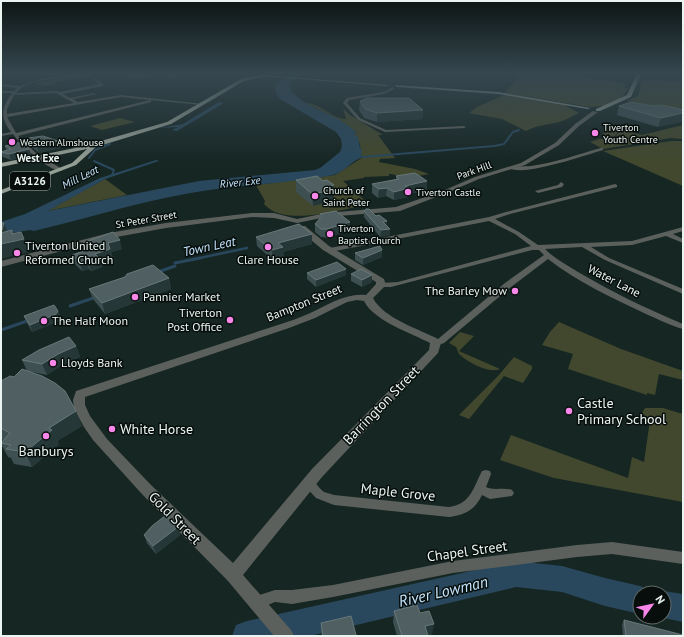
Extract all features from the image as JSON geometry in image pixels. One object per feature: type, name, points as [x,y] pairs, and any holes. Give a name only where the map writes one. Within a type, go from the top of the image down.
[{"type":"main road","name":"A3126","points":[[1,165],[84,150],[169,123],[202,104]]},
{"type":"main road","name":"A3126","points":[[566,104],[590,111]]},
{"type":"main road","points":[[590,111],[607,107],[613,104]]},
{"type":"main road","name":"A3126","points":[[1,192],[78,162],[84,150]]},
{"type":"street","points":[[8,104],[4,116],[13,134],[39,157],[60,170]]},
{"type":"street","points":[[4,116],[73,104]]},
{"type":"street","points":[[1,135],[13,134],[137,104]]},
{"type":"street","points":[[346,104],[360,119],[385,131],[464,127]]},
{"type":"street","name":"Park Hill","points":[[297,221],[333,214],[375,212],[402,208],[446,192],[477,178],[523,164],[557,144],[590,111]]},
{"type":"street","points":[[73,146],[84,150]]},
{"type":"street","name":"Park Hill","points":[[512,168],[526,169],[537,167],[601,149]]},
{"type":"street","points":[[538,191],[560,186],[561,184]]},
{"type":"street","points":[[333,252],[453,229],[466,224],[615,186]]},
{"type":"street","points":[[549,188],[555,192]]},
{"type":"street","points":[[562,195],[568,198]]},
{"type":"street","name":"St Peter Street","points":[[1,264],[144,229],[249,214],[269,215],[297,221]]},
{"type":"street","name":"Water Lane","points":[[490,219],[517,233],[538,247],[547,256],[601,289],[683,327]]},
{"type":"street","points":[[297,221],[298,225],[333,252],[379,280],[381,284],[392,286],[538,247],[632,243],[683,229]]},
{"type":"street","points":[[668,234],[683,241]]},
{"type":"street","points":[[584,246],[607,259],[683,292]]},
{"type":"street","name":"Barrington Street","points":[[233,575],[308,483],[434,351],[436,343],[441,342],[466,319],[547,256]]},
{"type":"street","points":[[381,284],[368,298],[371,306],[381,314],[436,343]]},
{"type":"street","name":"Bampton Street","points":[[80,394],[284,326],[311,316],[344,300],[357,297],[368,298]]},
{"type":"street","name":"Gold Street","points":[[80,394],[78,398],[81,411],[93,430],[108,449],[140,483],[233,575],[258,602],[285,636]]},
{"type":"street","name":"Maple Grove","points":[[308,483],[320,495],[334,500],[449,512],[463,510],[469,507],[486,474]]},
{"type":"street","points":[[479,489],[490,494],[508,493]]},
{"type":"street","name":"Chapel Street","points":[[258,602],[275,596],[292,597],[333,591],[454,567],[577,551],[612,548],[683,558]]},
{"type":"green space","points":[[307,104],[317,106],[336,117],[346,119],[343,108],[350,115],[383,135],[378,135],[395,158],[380,159],[379,162],[415,169],[429,174],[419,176],[399,176],[389,174],[389,176],[364,177],[343,181],[369,204],[314,215],[285,215],[273,211],[264,204],[265,201],[256,185],[335,175],[363,157],[361,155],[360,144],[355,135],[356,132],[332,116]]},
{"type":"green space","points":[[484,104],[556,104],[564,105],[579,113],[562,121],[538,126],[526,131],[502,119],[469,113]]},
{"type":"green space","points":[[570,104],[610,104],[601,106],[590,107]]},
{"type":"green space","points":[[642,104],[683,104],[683,111]]},
{"type":"green space","points":[[120,118],[135,122],[102,130],[90,126]]},
{"type":"green space","points":[[683,125],[683,139],[671,138],[603,149],[590,142],[599,139],[615,138],[619,131],[614,137],[602,135],[609,127],[642,135]]},
{"type":"green space","points":[[671,141],[683,141],[683,186],[603,151]]},
{"type":"green space","points":[[105,179],[127,195],[47,211]]},
{"type":"green space","points":[[559,322],[621,349],[683,371],[683,380],[659,374],[655,395],[647,393],[647,395],[568,369],[573,354],[542,345],[550,332]]},
{"type":"green space","points":[[460,332],[474,336],[459,351],[500,369],[484,369],[473,364],[459,354],[456,347],[449,343]]},
{"type":"green space","points":[[514,357],[532,366],[532,369],[523,383],[504,376],[469,419],[459,415],[498,376]]},
{"type":"green space","points":[[645,408],[663,408],[683,414],[683,502],[554,478],[500,460],[511,435],[628,478],[632,457],[644,462],[650,420],[642,413]]},
{"type":"water","points":[[216,104],[223,104],[177,131],[172,130],[178,127],[158,128],[183,124]]},
{"type":"water","name":"River Exe","points":[[288,104],[307,104],[348,125],[356,132],[355,135],[358,137],[360,148],[362,150],[361,155],[363,157],[341,171],[329,176],[185,194],[128,206],[34,231],[30,230],[1,235],[1,222],[25,214],[100,178],[156,160],[159,161],[105,179],[48,211],[199,181],[315,170],[320,168],[340,152],[342,146],[341,139],[336,132]]},
{"type":"building","points":[[362,104],[416,104],[423,110],[377,113],[365,109]]},
{"type":"building","points":[[626,104],[640,104],[653,106],[662,105],[683,110],[683,113],[661,118],[619,106]]},
{"type":"building","points":[[43,136],[58,141],[36,145],[28,138]]},
{"type":"building","points":[[21,142],[29,149],[9,154],[1,152],[11,149],[5,146]]},
{"type":"building","points":[[415,173],[427,181],[405,186],[409,188],[394,192],[387,188],[379,189],[372,184],[399,179],[396,176]]},
{"type":"building","points":[[317,176],[323,181],[327,180],[334,185],[329,186],[333,190],[312,194],[296,180]]},
{"type":"building","points":[[369,209],[376,216],[379,215],[387,221],[383,222],[390,229],[381,230],[364,211]]},
{"type":"building","points":[[336,211],[350,222],[329,229],[321,229],[315,224],[322,216],[320,214]]},
{"type":"building","points":[[1,223],[4,223],[1,233]]},
{"type":"building","points":[[299,224],[312,234],[278,243],[283,247],[272,250],[256,237]]},
{"type":"building","points":[[12,230],[12,234],[21,232],[24,239],[1,244],[1,233]]},
{"type":"building","points":[[113,232],[120,240],[108,243],[110,249],[95,254],[99,258],[88,262],[86,260],[80,262],[72,255],[87,250],[80,244]]},
{"type":"building","points":[[380,246],[382,250],[363,258],[355,253]]},
{"type":"building","points":[[337,262],[346,269],[316,280],[307,273]]},
{"type":"building","points":[[153,265],[169,278],[102,303],[89,289],[125,277],[127,274]]},
{"type":"building","points":[[361,269],[372,275],[362,280],[351,274]]},
{"type":"building","points":[[54,305],[58,311],[56,314],[30,325],[24,316]]},
{"type":"building","points":[[69,337],[76,346],[58,354],[42,364],[22,360],[39,350]]},
{"type":"building","points":[[22,369],[42,376],[55,383],[65,391],[76,411],[49,428],[52,430],[25,452],[6,449],[11,445],[1,443],[10,433],[1,428],[1,381],[10,376],[14,377]]},
{"type":"building","points":[[166,515],[178,527],[153,546],[144,535],[152,526]]},
{"type":"building","points":[[417,605],[420,613],[429,611],[434,624],[425,626],[428,636],[402,636],[394,611]]},
{"type":"building","points":[[351,616],[356,635],[323,636],[321,623]]},
{"type":"building","points":[[624,620],[632,622],[632,625],[644,625],[683,635],[683,636],[626,636]]},
{"type":"waterway","points":[[363,157],[494,146],[504,144],[513,132],[519,130]]},
{"type":"waterway","points":[[89,158],[95,150],[110,144]]},
{"type":"waterway","name":"Mill Leat","points":[[94,161],[114,170],[112,175]]},
{"type":"waterway","name":"Town Leat","points":[[195,259],[247,248]]},
{"type":"waterway","name":"Town Leat","points":[[195,259],[200,258]]},
{"type":"waterway","name":"Town Leat","points":[[175,263],[195,259]]},
{"type":"waterway","name":"Town Leat","points":[[158,272],[175,266]]},
{"type":"waterway","name":"Town Leat","points":[[70,306],[96,297]]},
{"type":"waterway","name":"Town Leat","points":[[1,330],[30,320]]},
{"type":"waterway","name":"River Lowman","points":[[247,636],[516,574],[562,579],[632,598]]},
{"type":"waterway","name":"River Lowman","points":[[672,606],[683,608]]},
{"type":"place","name":"Tiverton Youth Centre","points":[[595,133]]},
{"type":"place","name":"Western Almshouse","points":[[12,142]]},
{"type":"place","name":"Tiverton Castle","points":[[408,192]]},
{"type":"place","name":"Church of Saint Peter","points":[[315,196]]},
{"type":"place","name":"Tiverton Baptist Church","points":[[330,234]]},
{"type":"place","name":"Clare House","points":[[268,247]]},
{"type":"place","name":"Tiverton United Reformed Church","points":[[17,253]]},
{"type":"place","name":"The Barley Mow","points":[[515,291]]},
{"type":"place","name":"Pannier Market","points":[[135,297]]},
{"type":"place","name":"Tiverton Post Office","points":[[230,320]]},
{"type":"place","name":"The Half Moon","points":[[44,321]]},
{"type":"place","name":"Lloyds Bank","points":[[53,363]]},
{"type":"place","name":"Castle Primary School","points":[[569,411]]},
{"type":"place","name":"White Horse","points":[[112,429]]},
{"type":"place","name":"Banburys","points":[[46,436]]},
{"type":"district","name":"West Exe","points":[[38,158]]}]
